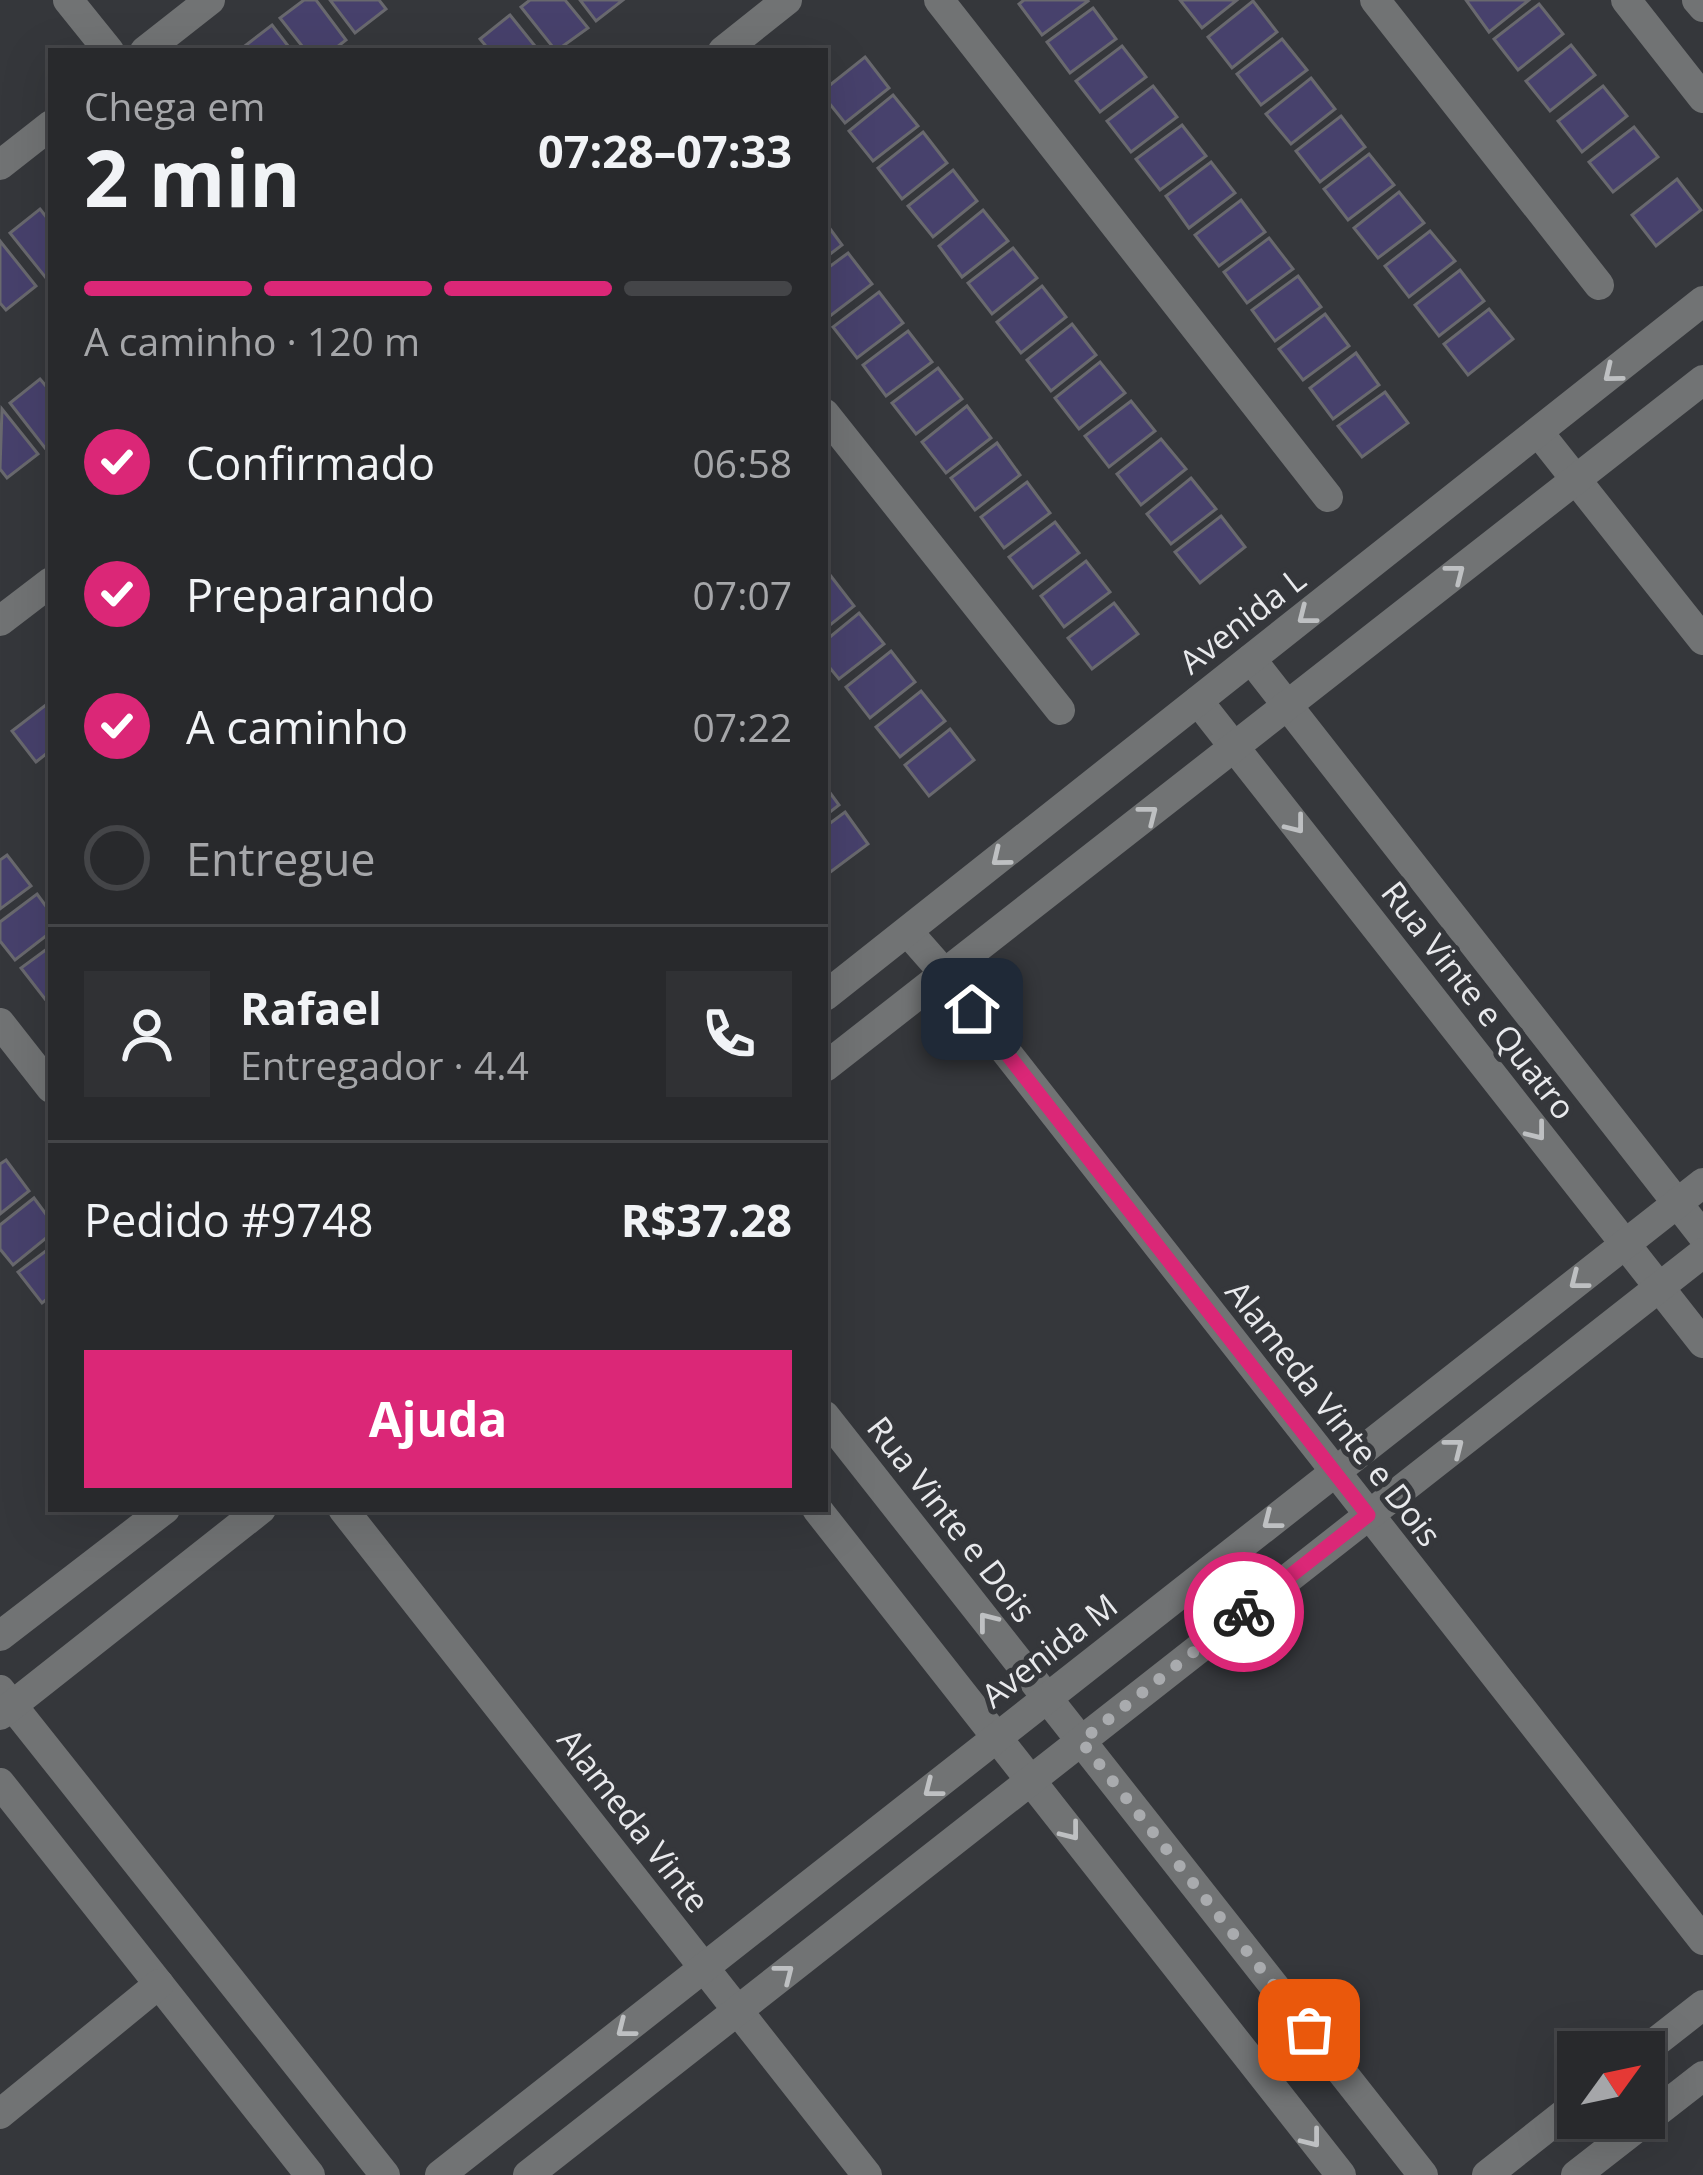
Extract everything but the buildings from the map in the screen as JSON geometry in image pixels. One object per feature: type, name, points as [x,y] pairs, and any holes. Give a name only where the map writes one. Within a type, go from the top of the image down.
[{"type":"street","points":[[68,0],[107,48]]},
{"type":"street","points":[[149,48],[210,0]]},
{"type":"street","points":[[727,48],[787,0]]},
{"type":"street","points":[[938,0],[1328,496]]},
{"type":"street","points":[[1375,0],[1600,285]]},
{"type":"street","points":[[1626,0],[1703,98]]},
{"type":"street","points":[[1697,0],[1703,8]]},
{"type":"street","points":[[0,165],[48,127]]},
{"type":"street","name":"Avenida L","points":[[828,994],[1703,301]]},
{"type":"street","points":[[828,1065],[1703,380]]},
{"type":"street","points":[[828,418],[1060,710]]},
{"type":"street","points":[[1539,433],[1703,640]]},
{"type":"street","points":[[0,621],[48,584]]},
{"type":"street","name":"Rua Vinte e Quatro","points":[[1251,659],[1703,1236]]},
{"type":"street","name":"Rua Vinte e Quatro","points":[[1198,701],[1703,1343]]},
{"type":"street","name":"Alameda Vinte e Dois","points":[[908,932],[1703,1940]]},
{"type":"street","points":[[0,1023],[48,1084]]},
{"type":"street","name":"Avenida M","points":[[440,2175],[1703,1183]]},
{"type":"street","points":[[528,2175],[1703,1252]]},
{"type":"street","name":"Rua Vinte e Dois","points":[[828,1420],[1423,2175]]},
{"type":"street","points":[[0,1636],[161,1512]]},
{"type":"street","points":[[257,1512],[4,1703],[385,2175]]},
{"type":"street","name":"Alameda Vinte","points":[[346,1512],[867,2175]]},
{"type":"street","points":[[819,1512],[1341,2175]]},
{"type":"street","points":[[0,1784],[310,2175]]},
{"type":"street","points":[[0,2114],[159,1984]]},
{"type":"street","points":[[1665,2035],[1703,2005]]},
{"type":"street","points":[[1576,2175],[1703,2075]]},
{"type":"street","points":[[1487,2175],[1557,2120]]},
{"type":"way so far","points":[[1244,1612],[1081,1741],[1309,2030]]},
{"type":"route","points":[[972,1009],[1368,1515],[1244,1612]]}]
